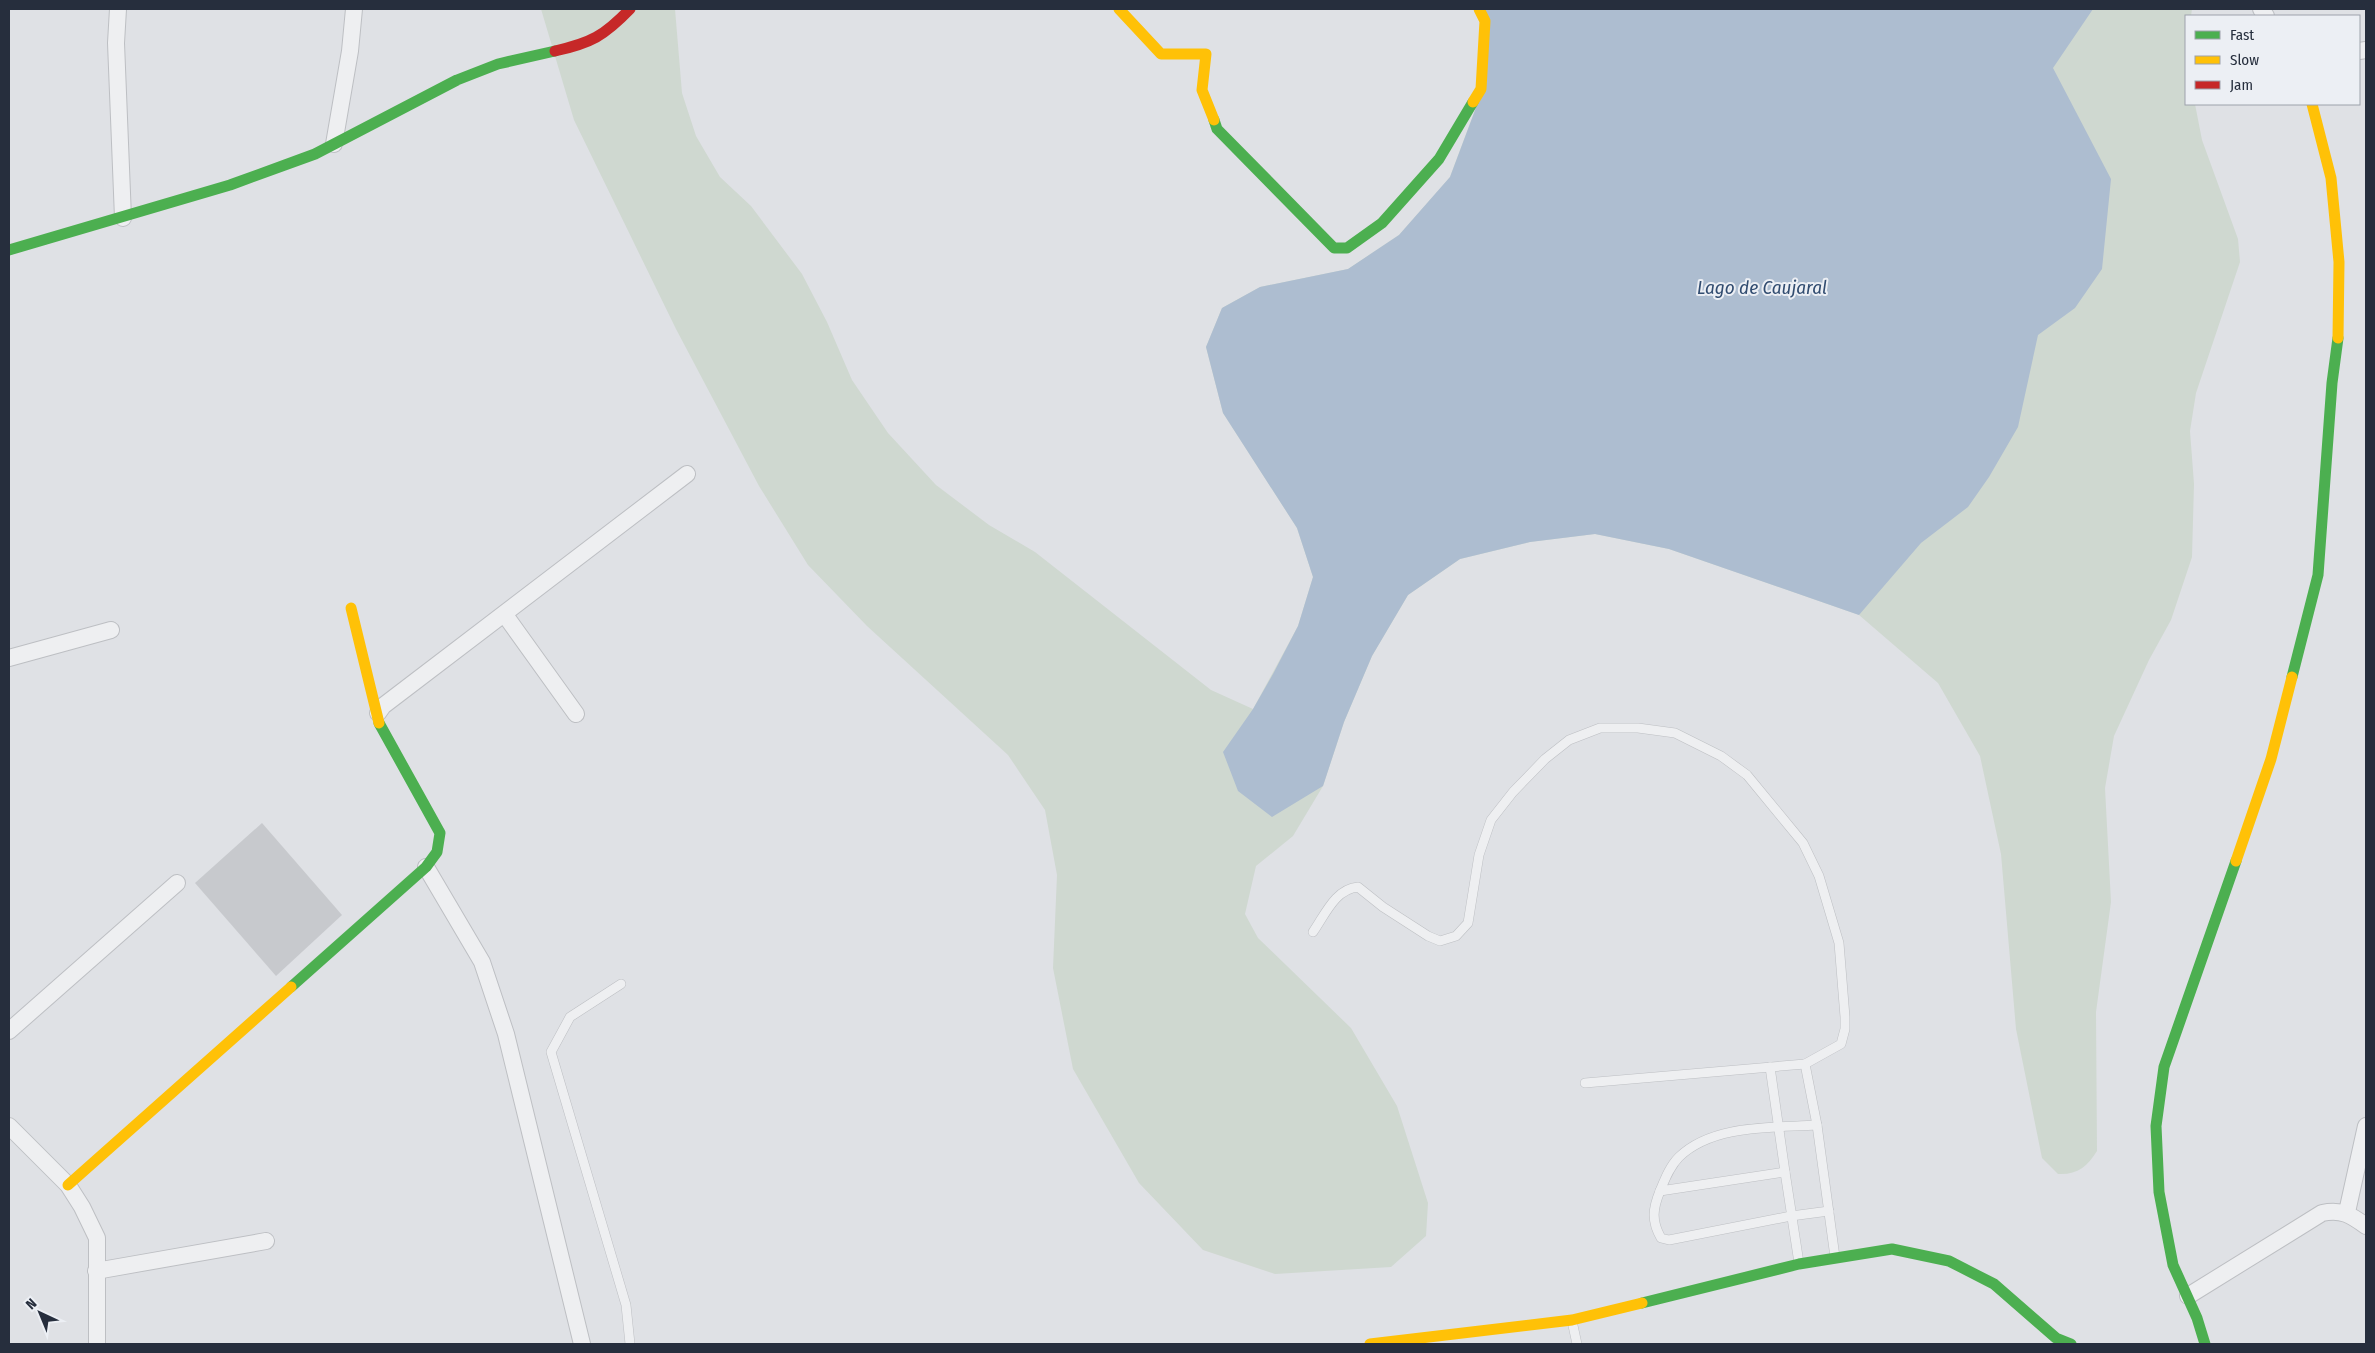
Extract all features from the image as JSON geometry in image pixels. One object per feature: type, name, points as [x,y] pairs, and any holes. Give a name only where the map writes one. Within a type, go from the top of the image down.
[{"type":"street","points":[[118,9],[116,43],[123,218]]},
{"type":"street","points":[[334,144],[350,51],[354,9]]},
{"type":"street","points":[[9,250],[230,185],[315,154],[457,80],[498,64],[581,45],[610,30],[630,9]]},
{"type":"street","points":[[1119,9],[1160,54],[1206,54],[1202,90],[1217,130],[1334,248],[1347,248],[1382,223],[1439,158],[1481,90],[1486,22],[1479,9]]},
{"type":"street","points":[[2205,1344],[2188,1296],[2173,1265],[2159,1192],[2156,1126],[2164,1067],[2271,759],[2318,576],[2332,383],[2339,334],[2339,262],[2331,178],[2312,105]]},
{"type":"street","points":[[378,713],[383,706],[505,615],[687,474]]},
{"type":"street","points":[[68,1185],[426,867],[437,852],[440,833],[378,720],[378,713],[352,608]]},
{"type":"street","points":[[505,615],[576,714]]},
{"type":"street","points":[[9,658],[111,630]]},
{"type":"street","points":[[426,867],[482,962],[506,1034],[582,1344]]},
{"type":"street","points":[[9,1031],[177,882]]},
{"type":"street","points":[[9,1126],[68,1185],[82,1207],[97,1238],[97,1344]]},
{"type":"street","points":[[2347,1212],[2366,1126]]},
{"type":"street","points":[[2188,1296],[2322,1213],[2334,1210],[2347,1212],[2366,1226]]},
{"type":"street","points":[[96,1272],[266,1240]]},
{"type":"street","points":[[1370,1344],[1572,1320],[1799,1264],[1892,1249],[1949,1262],[1994,1284],[2056,1338],[2072,1344]]},
{"type":"lane","points":[[1313,932],[1341,892],[1348,888],[1358,887],[1428,936],[1440,941],[1456,936],[1468,923],[1479,855],[1491,820],[1513,792],[1545,759],[1569,740],[1600,728],[1638,728],[1675,733],[1721,756],[1747,775],[1803,843],[1819,876],[1839,943],[1846,1029],[1841,1044],[1804,1064],[1585,1083]]},
{"type":"lane","points":[[622,984],[570,1017],[551,1052],[626,1305],[630,1344]]},
{"type":"lane","points":[[1804,1064],[1817,1125],[1835,1257]]},
{"type":"lane","points":[[1770,1067],[1799,1264]]},
{"type":"lane","points":[[1817,1125],[1749,1130],[1702,1141],[1678,1158],[1669,1170],[1654,1206],[1653,1220],[1660,1238],[1669,1240],[1791,1216],[1829,1211]]},
{"type":"lane","points":[[1660,1191],[1785,1172]]},
{"type":"lane","points":[[1572,1320],[1577,1344]]},
{"type":"shaded area","points":[[541,9],[675,9],[682,93],[696,136],[720,177],[751,206],[802,274],[827,322],[852,380],[888,433],[936,485],[989,525],[1035,552],[1211,690],[1253,709],[1298,626],[1313,577],[1297,528],[1223,413],[1206,347],[1222,308],[1260,287],[1348,269],[1399,235],[1450,177],[1483,89],[1483,9],[2192,9],[2191,15],[2185,15],[2185,105],[2195,105],[2202,140],[2238,239],[2240,262],[2196,393],[2190,431],[2194,484],[2192,557],[2171,620],[2149,660],[2114,736],[2105,788],[2111,902],[2096,1012],[2097,1151],[2093,1157],[2081,1169],[2065,1174],[2058,1174],[2042,1158],[2016,1029],[2001,854],[1980,756],[1938,683],[1859,615],[1669,549],[1595,534],[1530,542],[1460,559],[1408,595],[1372,656],[1344,722],[1323,786],[1293,836],[1256,866],[1245,914],[1258,938],[1351,1028],[1397,1106],[1428,1203],[1426,1236],[1391,1267],[1275,1274],[1203,1250],[1139,1183],[1073,1069],[1053,968],[1057,875],[1045,810],[1008,755],[867,626],[808,565],[759,486],[676,329],[574,120]]},
{"type":"water","name":"Lago de Caujaral","points":[[1483,9],[2093,9],[2053,68],[2111,179],[2102,269],[2075,308],[2038,335],[2018,427],[1989,477],[1968,507],[1921,543],[1859,615],[1669,549],[1595,534],[1530,542],[1460,559],[1408,595],[1372,656],[1344,722],[1323,786],[1272,817],[1238,791],[1223,752],[1253,709],[1298,626],[1313,577],[1297,528],[1223,413],[1206,347],[1222,308],[1260,287],[1348,269],[1399,235],[1450,177],[1483,89]]},
{"type":"building","points":[[262,823],[342,915],[276,976],[195,883]]},
{"type":"traffic: fast","points":[[9,250],[230,185],[315,154],[457,80],[498,64],[555,51]]},
{"type":"traffic: fast","points":[[1214,120],[1217,129],[1334,248],[1347,248],[1382,223],[1439,159],[1473,102]]},
{"type":"traffic: fast","points":[[2292,677],[2318,575],[2332,383],[2338,338]]},
{"type":"traffic: fast","points":[[291,987],[426,867],[437,852],[440,833],[379,723]]},
{"type":"traffic: fast","points":[[2205,1344],[2197,1318],[2173,1265],[2159,1192],[2156,1126],[2164,1067],[2236,861]]},
{"type":"traffic: fast","points":[[1642,1303],[1799,1264],[1892,1249],[1949,1261],[1994,1284],[2056,1338],[2071,1344]]},
{"type":"traffic: slow","points":[[1119,9],[1161,54],[1206,54],[1202,90],[1214,120]]},
{"type":"traffic: slow","points":[[1473,102],[1481,89],[1485,21],[1479,9]]},
{"type":"traffic: slow","points":[[2312,105],[2331,178],[2339,262],[2338,338]]},
{"type":"traffic: slow","points":[[351,608],[379,723]]},
{"type":"traffic: slow","points":[[2236,861],[2271,759],[2292,677]]},
{"type":"traffic: slow","points":[[68,1185],[291,987]]},
{"type":"traffic: slow","points":[[1370,1344],[1572,1320],[1642,1303]]},
{"type":"traffic: jam","points":[[555,51],[578,45],[596,37],[612,26],[630,9]]}]
